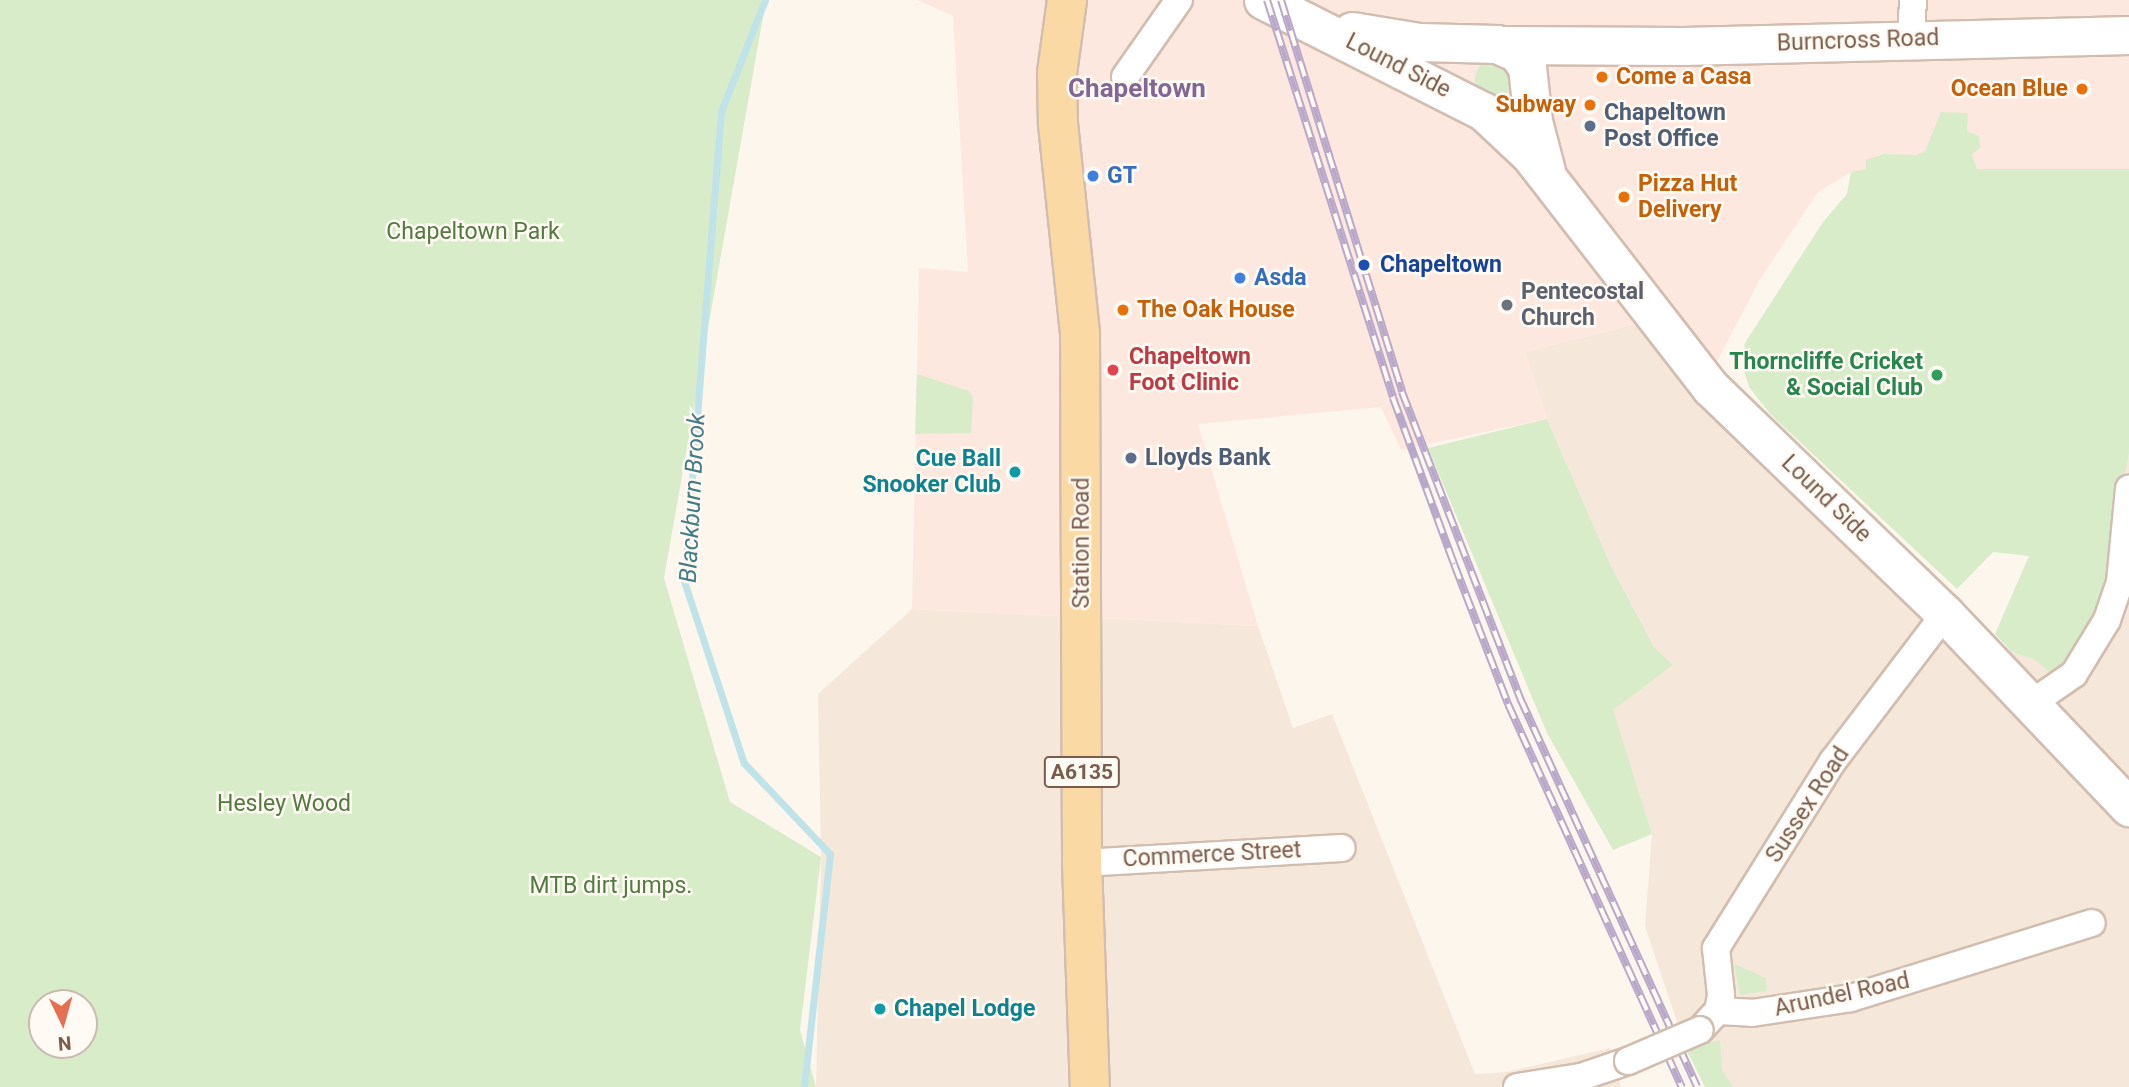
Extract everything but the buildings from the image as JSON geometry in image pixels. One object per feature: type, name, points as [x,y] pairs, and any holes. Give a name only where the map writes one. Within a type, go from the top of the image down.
[{"type":"main road","name":"Station Road","points":[[1067,0],[1057,73],[1058,124],[1080,331],[1082,863],[1090,1087]]},
{"type":"main road","name":"Lound Side","points":[[1272,4],[1323,27],[1478,108]]},
{"type":"main road","name":"Lound Side","points":[[1323,27],[1419,42],[1496,45],[1524,60],[1546,171]]},
{"type":"main road","name":"Burncross Road","points":[[1496,45],[2129,35]]},
{"type":"main road","name":"Lound Side","points":[[1496,45],[1470,55],[1461,75],[1466,97],[1546,171],[1711,388],[1945,614],[2129,807]]},
{"type":"main road","name":"Burncross Road","points":[[1529,82],[1536,62],[1555,50],[1587,45]]},
{"type":"main road","points":[[1478,108],[1506,111],[1523,98],[1529,82]]},
{"type":"street","points":[[1125,77],[1179,0]]},
{"type":"street","points":[[1912,39],[1913,0]]},
{"type":"street","points":[[2032,703],[2074,674],[2107,620],[2120,582],[2129,488]]},
{"type":"street","name":"Sussex Road","points":[[1709,1020],[1721,996],[1716,948],[1833,761],[1945,614]]},
{"type":"street","name":"Commerce Street","points":[[1082,863],[1342,848]]},
{"type":"street","name":"Arundel Road","points":[[1517,1087],[1581,1077],[1628,1061],[1709,1020],[1851,998],[2092,923]]},
{"type":"shaded area","points":[[917,0],[2129,0],[2129,169],[1851,172],[1818,192],[1759,281],[1711,373],[1632,325],[1525,352],[1547,419],[1401,450],[1381,407],[1198,424],[1258,626],[912,609],[919,268],[968,272],[953,16]]},
{"type":"shaded area","points":[[1632,325],[1711,373],[2012,652],[2033,659],[2051,673],[2087,641],[2106,583],[2129,453],[2129,1087],[1733,1087],[1722,1069],[1686,1049],[1645,926],[1652,834],[1612,710],[1673,665],[1654,647],[1611,566],[1547,419],[1525,352]]},
{"type":"shaded area","points":[[912,609],[1258,626],[1293,728],[1332,714],[1475,1074],[1507,1072],[1610,1048],[1621,1087],[816,1087],[821,857],[818,694]]},
{"type":"green space","name":"Hesley Wood","points":[[0,0],[766,0],[664,578],[730,802],[821,857],[800,1030],[816,1087],[0,1087]]},
{"type":"green space","points":[[1494,60],[1508,65],[1513,79],[1508,93],[1494,98],[1480,93],[1475,79],[1480,65]]},
{"type":"green space","name":"Thorncliffe Cricket & Social Club","points":[[1941,112],[1968,113],[1967,131],[1979,136],[1980,148],[1972,154],[1977,169],[2129,169],[2129,453],[2106,583],[2087,641],[2051,673],[2033,659],[2012,652],[1995,634],[2029,556],[1993,552],[1957,589],[1770,414],[1749,387],[1742,363],[1745,343],[1823,222],[1847,194],[1851,172],[1866,169],[1866,160],[1884,154],[1916,155],[1925,151]]},
{"type":"green space","points":[[917,374],[969,391],[973,398],[971,433],[915,434]]},
{"type":"green space","points":[[1547,419],[1611,566],[1654,647],[1673,665],[1613,710],[1652,834],[1613,850],[1547,733],[1428,448]]},
{"type":"green space","points":[[1734,964],[1766,978],[1767,991],[1740,995]]},
{"type":"green space","points":[[1720,1040],[1722,1069],[1733,1087],[1705,1087],[1686,1049]]},
{"type":"waterway","name":"Blackburn Brook","points":[[765,0],[721,111],[684,581],[744,763],[830,854],[804,1087]]},
{"type":"railway","points":[[1267,0],[1393,398],[1454,564],[1508,704],[1682,1087]]},
{"type":"railway","points":[[1281,0],[1402,392],[1520,698],[1697,1087]]},
{"type":"place","name":"Come a Casa","points":[[1602,77]]},
{"type":"place","name":"Ocean Blue","points":[[2082,89]]},
{"type":"place","name":"Subway","points":[[1590,105]]},
{"type":"place","name":"Chapeltown Post Office","points":[[1590,126]]},
{"type":"place","name":"GT","points":[[1093,176]]},
{"type":"place","name":"Pizza Hut Delivery","points":[[1624,197]]},
{"type":"place","name":"Chapeltown","points":[[1364,265]]},
{"type":"place","name":"Asda","points":[[1240,278]]},
{"type":"place","name":"Pentecostal Church","points":[[1507,305]]},
{"type":"place","name":"The Oak House","points":[[1123,310]]},
{"type":"place","name":"Chapeltown Foot Clinic","points":[[1113,370]]},
{"type":"place","name":"Thorncliffe Cricket & Social Club","points":[[1937,375]]},
{"type":"place","name":"Lloyds Bank","points":[[1131,458]]},
{"type":"place","name":"Cue Ball Snooker Club","points":[[1015,472]]},
{"type":"place","name":"Chapel Lodge","points":[[880,1009]]},
{"type":"district","name":"Chapeltown","points":[[1137,89]]},
{"type":"park label","name":"Chapeltown Park","points":[[473,232]]},
{"type":"park label","name":"MTB dirt jumps.","points":[[611,886]]}]
